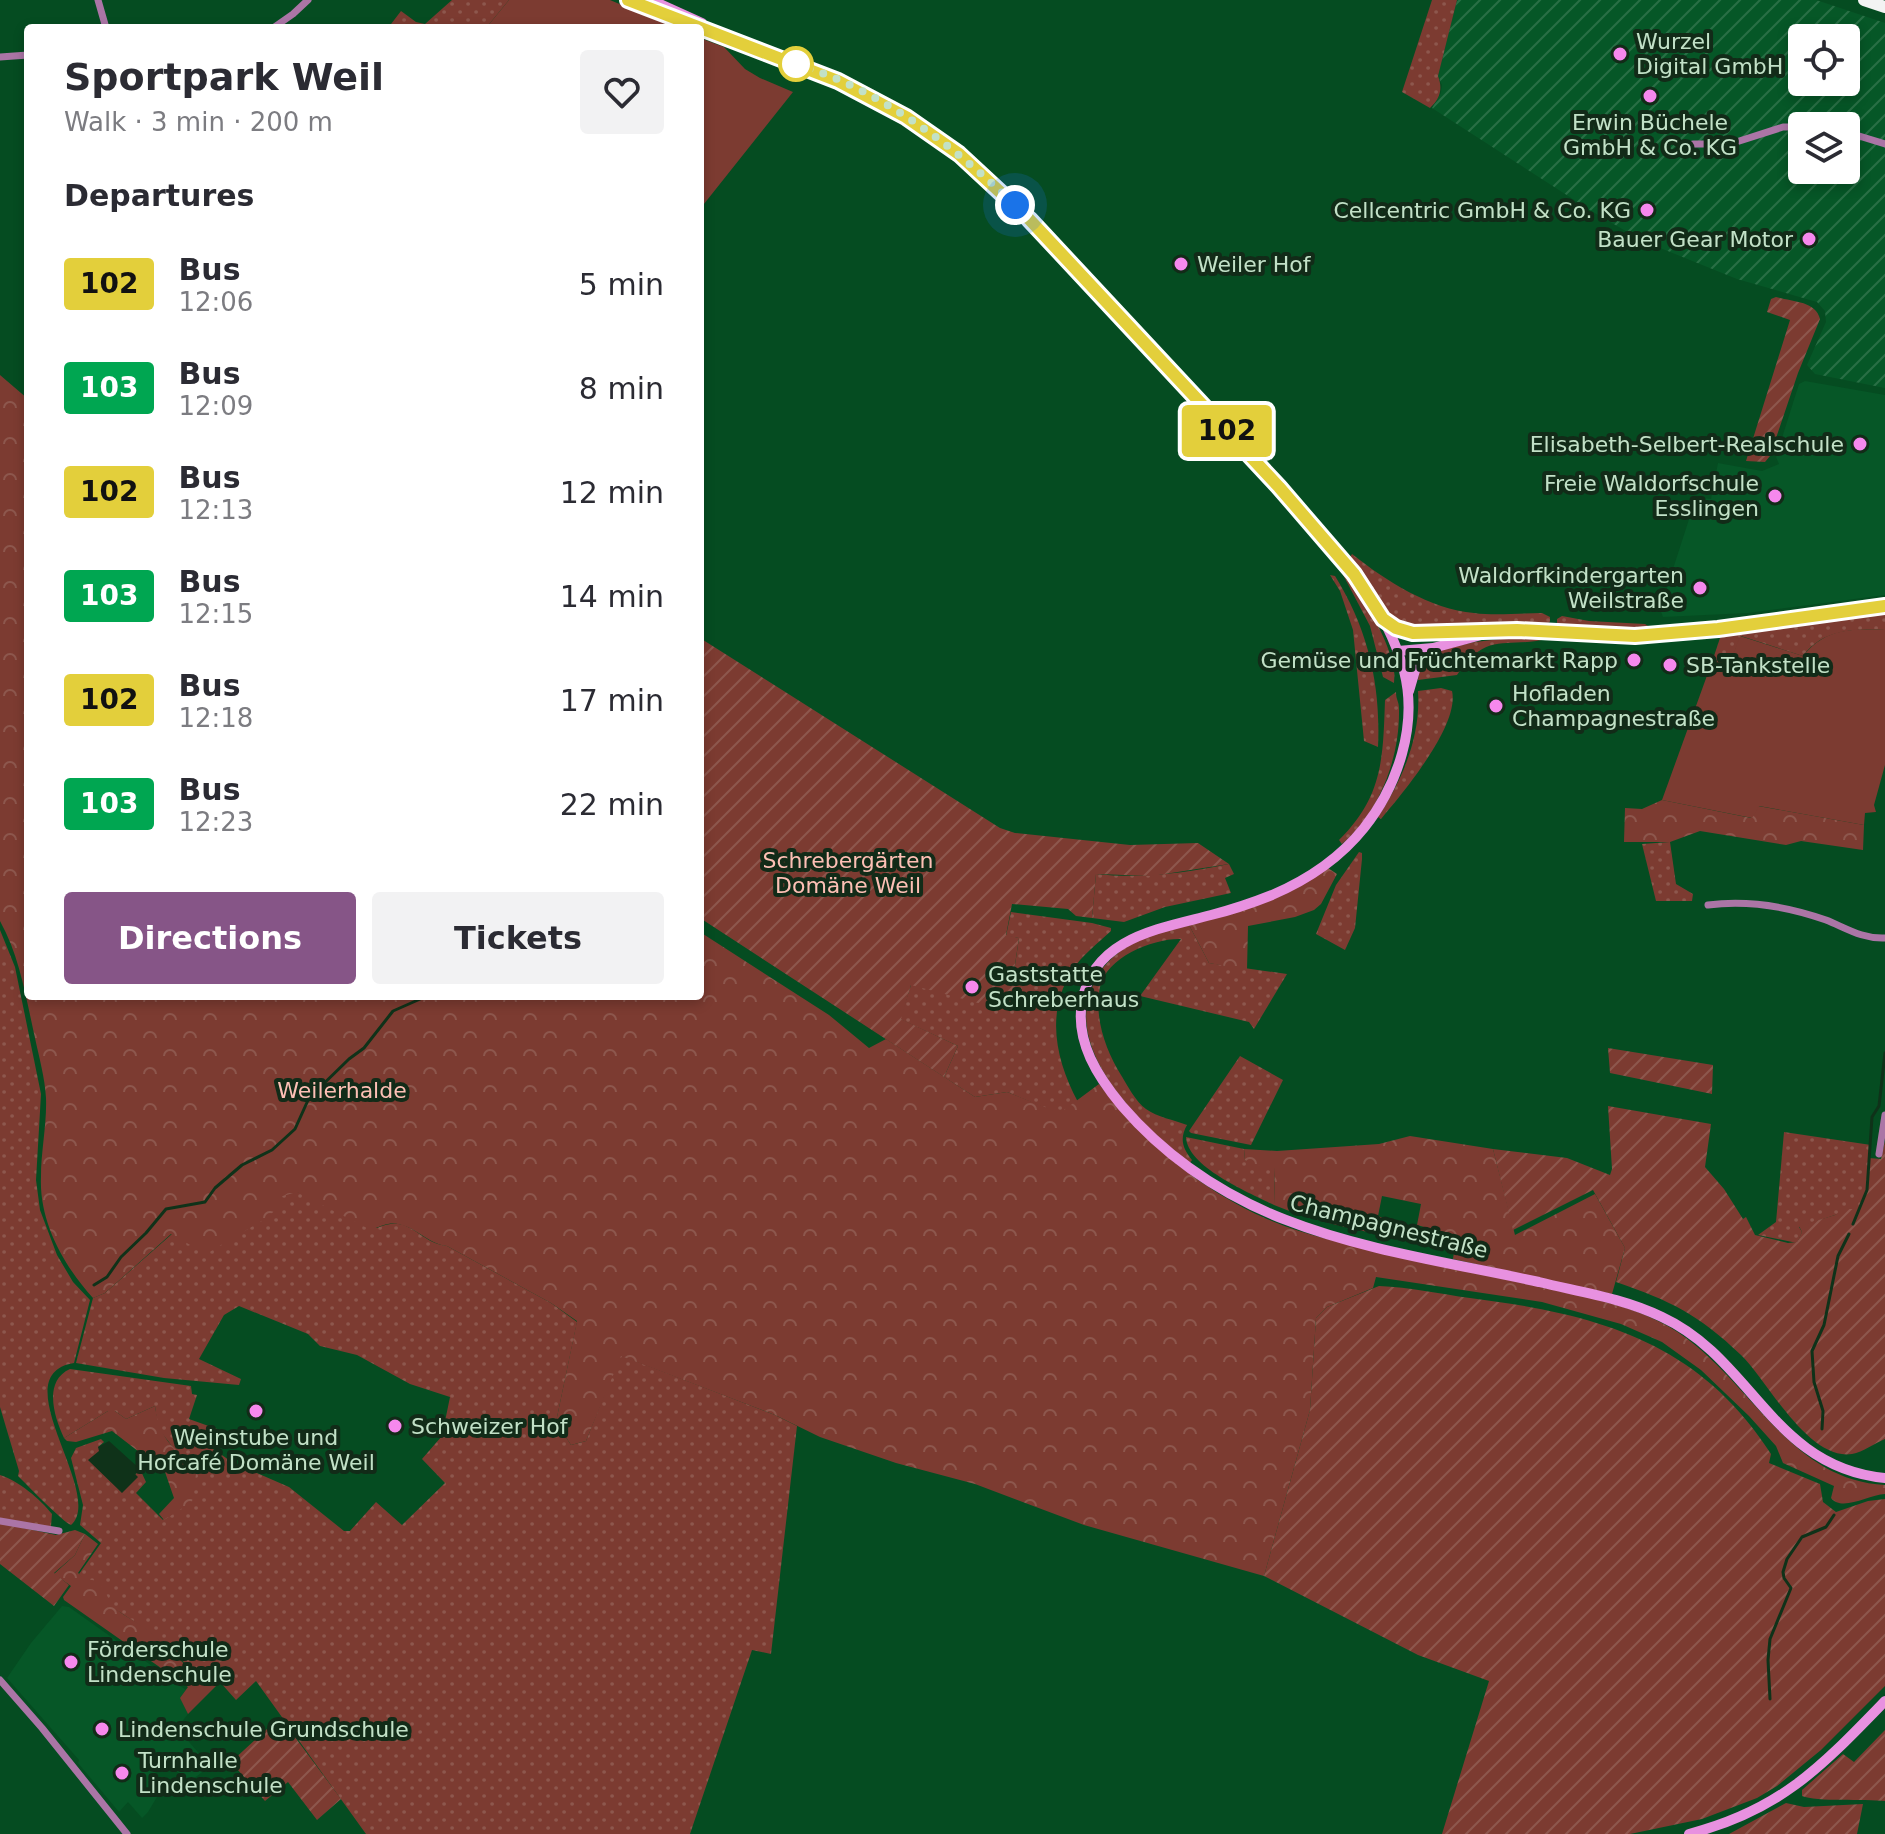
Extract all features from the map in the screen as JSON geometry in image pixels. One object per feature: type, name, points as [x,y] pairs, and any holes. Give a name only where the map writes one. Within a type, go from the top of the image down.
[{"type":"highway","points":[[1864,0],[1885,7]]},
{"type":"main road","points":[[628,0],[691,24]]},
{"type":"main road","points":[[650,0],[664,15]]},
{"type":"main road","points":[[650,0],[703,24]]},
{"type":"main road","points":[[667,0],[688,16]]},
{"type":"main road","points":[[704,25],[721,34]]},
{"type":"main road","points":[[704,28],[721,34]]},
{"type":"main road","name":"Champagnestraße","points":[[721,34],[871,97],[926,129],[974,166],[1029,219],[1303,514],[1354,574],[1383,619],[1409,670],[1405,737],[1393,779],[1369,821],[1333,859],[1301,881],[1264,898],[1131,938],[1100,962],[1085,989],[1080,1021],[1085,1045],[1099,1074],[1123,1107],[1172,1155],[1219,1189],[1279,1219],[1343,1239],[1613,1299],[1671,1321],[1715,1353],[1800,1445],[1840,1469],[1881,1478]]},
{"type":"main road","points":[[1383,619],[1402,630],[1428,633],[1457,630],[1652,635],[1885,606]]},
{"type":"main road","points":[[1398,651],[1433,648],[1492,631]]},
{"type":"main road","points":[[1398,651],[1428,633]]},
{"type":"main road","points":[[1409,670],[1433,648]]},
{"type":"main road","points":[[1689,1834],[1734,1819],[1776,1800],[1822,1764],[1885,1701]]},
{"type":"street","points":[[98,0],[105,24]]},
{"type":"street","points":[[278,24],[308,0]]},
{"type":"street","points":[[0,57],[24,55]]},
{"type":"street","points":[[1693,144],[1730,144],[1788,127]]},
{"type":"street","points":[[1860,136],[1885,144]]},
{"type":"street","points":[[1708,905],[1737,903],[1782,908],[1863,936],[1885,938]]},
{"type":"street","points":[[1879,1154],[1885,1115]]},
{"type":"street","points":[[0,1521],[59,1531]]},
{"type":"street","points":[[0,1680],[127,1834]]},
{"type":"shaded area","points":[[1457,0],[1816,0],[1885,23],[1885,388],[1815,374],[1807,365],[1826,322],[1825,311],[1817,302],[1737,279],[1643,241],[1432,108],[1442,85],[1438,76]]},
{"type":"shaded area","name":"Freie Waldorfschule Esslingen","points":[[1805,381],[1885,395],[1885,595],[1748,613],[1663,617],[1660,609],[1692,510],[1699,511],[1702,498],[1711,499],[1718,463],[1762,471],[1779,464],[1776,457],[1780,444],[1799,384]]},
{"type":"shaded area","points":[[109,1441],[140,1469],[135,1474],[138,1477],[122,1493],[88,1460],[99,1451],[98,1447]]},
{"type":"shaded area","points":[[62,1606],[69,1607],[186,1690],[180,1698],[188,1714],[177,1728],[210,1766],[188,1783],[168,1762],[155,1773],[160,1792],[142,1818],[128,1802],[119,1812],[78,1763],[79,1760],[7,1678]]},
{"type":"green space","points":[[452,0],[509,0],[489,24],[425,24]]},
{"type":"green space","points":[[509,0],[610,0],[667,24],[489,24]]},
{"type":"green space","points":[[1432,0],[1457,0],[1438,76],[1440,94],[1430,108],[1402,92]]},
{"type":"green space","points":[[401,11],[416,22],[425,24],[391,24]]},
{"type":"green space","points":[[704,40],[724,47],[745,69],[760,78],[793,92],[704,204]]},
{"type":"green space","points":[[1776,297],[1809,305],[1820,319],[1770,456],[1765,462],[1746,461],[1790,320],[1767,312],[1771,299]]},
{"type":"green space","points":[[0,375],[24,396],[24,988],[13,949],[0,921]]},
{"type":"green space","points":[[1352,554],[1394,583],[1441,606],[1482,614],[1542,613],[1550,617],[1550,622],[1543,626],[1488,624],[1409,628],[1396,622],[1350,557]]},
{"type":"green space","points":[[1340,569],[1356,588],[1381,632],[1392,661],[1394,683],[1383,677],[1370,626]]},
{"type":"green space","points":[[1330,575],[1335,576],[1356,616],[1370,658],[1377,702],[1378,747],[1364,741],[1353,630],[1340,591]]},
{"type":"green space","points":[[1885,614],[1885,629],[1830,635],[1803,656],[1741,636],[1729,665],[1713,659],[1720,638],[1726,634]]},
{"type":"green space","points":[[1562,616],[1648,626],[1645,630],[1565,628],[1557,623]]},
{"type":"green space","points":[[1885,629],[1885,765],[1874,805],[1876,812],[1865,813],[1864,825],[1759,806],[1752,818],[1662,800],[1713,659],[1729,665],[1740,636],[1803,656],[1830,635],[1850,630]]},
{"type":"green space","points":[[1526,636],[1550,638],[1488,646],[1468,661],[1457,675],[1418,680],[1420,665],[1436,651],[1475,642]]},
{"type":"green space","name":"Schrebergärten Domäne Weil","points":[[704,641],[1000,828],[1015,833],[1130,845],[1198,843],[1229,864],[1152,876],[1096,874],[1092,918],[1076,916],[1068,909],[1012,904],[1006,935],[1019,938],[1014,971],[1029,975],[1008,1011],[911,985],[901,1019],[958,1046],[944,1077],[704,921]]},
{"type":"green space","points":[[1441,688],[1452,691],[1452,705],[1439,740],[1381,819],[1378,817],[1395,788],[1413,741],[1418,691]]},
{"type":"green space","points":[[1396,692],[1399,706],[1396,746],[1385,782],[1367,816],[1342,844],[1339,840],[1364,808],[1378,776],[1385,700]]},
{"type":"green space","points":[[1662,800],[1751,818],[1758,806],[1864,825],[1863,850],[1801,841],[1786,845],[1700,831],[1670,842],[1624,842],[1625,808],[1642,809]]},
{"type":"green space","points":[[1670,842],[1676,884],[1693,894],[1692,901],[1656,901],[1642,844]]},
{"type":"green space","points":[[1359,852],[1362,859],[1355,928],[1345,950],[1316,934],[1336,885]]},
{"type":"green space","points":[[1229,864],[1234,874],[1225,878],[1231,893],[1165,907],[1124,922],[1092,918],[1096,874],[1163,874]]},
{"type":"green space","points":[[1328,868],[1337,874],[1321,904],[1314,910],[1248,926],[1247,970],[1209,963],[1189,925],[1281,896]]},
{"type":"green space","points":[[1011,912],[1111,928],[1076,965],[1058,1003],[1059,1054],[1078,1102],[1060,1114],[1007,1092],[975,1097],[944,1077],[958,1046],[900,1019],[911,985],[1029,974],[1014,972],[1019,938],[1006,936]]},
{"type":"green space","points":[[1189,925],[1209,963],[1287,974],[1254,1029],[1249,1022],[1140,996],[1181,939],[1158,942],[1133,951],[1121,958],[1104,976],[1098,1010],[1102,1032],[1115,1065],[1142,1106],[1187,1125],[1183,1139],[1184,1148],[1192,1160],[1190,1163],[1130,1108],[1112,1085],[1088,1036],[1086,1010],[1096,979],[1118,953],[1144,938]]},
{"type":"green space","points":[[0,930],[15,967],[41,1094],[36,1180],[40,1210],[57,1255],[73,1282],[90,1300],[74,1363],[54,1372],[48,1389],[50,1411],[76,1488],[78,1510],[71,1525],[18,1476],[0,1407]]},
{"type":"green space","name":"Weilerhalde","points":[[704,935],[829,1015],[869,1048],[886,1039],[975,1097],[1007,1092],[1060,1113],[1099,1084],[1135,1125],[1174,1162],[1218,1193],[1267,1219],[1343,1243],[1598,1300],[1660,1322],[1690,1341],[1717,1364],[1791,1442],[1818,1463],[1849,1478],[1885,1485],[1885,1494],[1848,1503],[1836,1502],[1831,1498],[1834,1486],[1783,1463],[1776,1446],[1701,1370],[1662,1342],[1621,1324],[1542,1302],[1376,1277],[1373,1288],[1327,1307],[1316,1318],[1310,1410],[1264,1576],[1084,1525],[975,1484],[896,1463],[820,1437],[775,1415],[621,1356],[586,1441],[571,1445],[556,1422],[577,1321],[551,1303],[404,1225],[388,1224],[369,1229],[297,1192],[279,1197],[278,1208],[265,1219],[206,1254],[171,1234],[105,1293],[93,1298],[63,1258],[44,1210],[41,1177],[46,1108],[44,1083],[27,1000],[704,1000]]},
{"type":"green space","points":[[1608,1048],[1713,1065],[1712,1094],[1610,1073]]},
{"type":"green space","points":[[1240,1056],[1283,1080],[1251,1145],[1191,1133],[1189,1131]]},
{"type":"green space","points":[[1608,1106],[1711,1124],[1705,1167],[1743,1219],[1746,1217],[1755,1235],[1788,1243],[1797,1242],[1802,1232],[1799,1226],[1845,1209],[1859,1209],[1867,1190],[1869,1158],[1881,1159],[1885,1141],[1885,1439],[1852,1454],[1836,1453],[1820,1445],[1804,1432],[1741,1355],[1711,1329],[1668,1303],[1616,1282],[1625,1248],[1593,1190],[1513,1230],[1493,1149],[1567,1158],[1610,1175]]},
{"type":"green space","points":[[1784,1132],[1871,1145],[1867,1190],[1859,1210],[1853,1209],[1799,1227],[1802,1232],[1797,1243],[1758,1235],[1776,1222]]},
{"type":"green space","points":[[1410,1136],[1493,1149],[1515,1235],[1595,1194],[1625,1248],[1612,1294],[1453,1259],[1454,1252],[1465,1248],[1461,1237],[1417,1225],[1421,1204],[1382,1196],[1378,1216],[1396,1224],[1395,1238],[1289,1211],[1274,1205],[1275,1168],[1252,1165],[1245,1160],[1244,1149],[1277,1151],[1379,1144]]},
{"type":"green space","points":[[1186,1137],[1244,1149],[1245,1160],[1275,1167],[1274,1205],[1208,1169],[1189,1148]]},
{"type":"green space","points":[[293,1191],[377,1228],[389,1224],[406,1226],[551,1303],[577,1322],[556,1422],[571,1445],[586,1441],[620,1355],[797,1426],[771,1654],[752,1650],[690,1834],[366,1834],[256,1681],[236,1700],[220,1682],[201,1677],[147,1630],[115,1609],[79,1574],[101,1543],[80,1525],[83,1505],[71,1458],[76,1448],[101,1439],[104,1442],[98,1447],[135,1475],[140,1469],[146,1482],[136,1493],[163,1520],[197,1467],[175,1450],[158,1428],[155,1406],[126,1419],[115,1411],[108,1411],[64,1438],[53,1400],[56,1382],[70,1369],[191,1386],[192,1394],[197,1395],[189,1419],[217,1429],[210,1447],[232,1462],[289,1487],[344,1531],[350,1531],[376,1502],[402,1525],[445,1483],[422,1459],[442,1436],[450,1397],[410,1384],[357,1355],[320,1346],[308,1334],[239,1306],[224,1315],[199,1359],[241,1379],[239,1385],[164,1378],[76,1363],[93,1298],[105,1293],[172,1234]]},
{"type":"green space","points":[[1379,1286],[1560,1313],[1640,1339],[1677,1359],[1711,1384],[1742,1415],[1771,1454],[1769,1463],[1820,1484],[1823,1502],[1836,1512],[1868,1501],[1885,1499],[1885,1686],[1821,1750],[1777,1786],[1757,1798],[1702,1819],[1630,1834],[1442,1834],[1489,1681],[1418,1655],[1264,1576],[1310,1410],[1316,1318],[1327,1307]]},
{"type":"green space","points":[[155,1406],[160,1427],[168,1441],[197,1467],[192,1502],[164,1520],[159,1514],[174,1498],[165,1472],[112,1431],[76,1442],[64,1438],[108,1411],[115,1411],[126,1419]]},
{"type":"green space","points":[[0,1475],[22,1486],[41,1502],[52,1514],[51,1526],[46,1528],[0,1518]]},
{"type":"green space","points":[[0,1523],[56,1535],[75,1530],[85,1534],[75,1555],[54,1573],[69,1585],[54,1606],[0,1564]]},
{"type":"green space","points":[[85,1534],[98,1544],[78,1573],[87,1580],[98,1582],[116,1609],[148,1630],[189,1667],[220,1682],[188,1714],[180,1698],[188,1687],[64,1600],[71,1586],[54,1574],[75,1555]]},
{"type":"green space","points":[[280,1717],[341,1799],[317,1820],[288,1782],[265,1801],[231,1762]]},
{"type":"green space","points":[[1885,1730],[1885,1801],[1802,1796],[1802,1790],[1843,1754],[1854,1762]]},
{"type":"green space","points":[[1786,1803],[1804,1807],[1863,1804],[1857,1834],[1729,1834]]},
{"type":"waterway","points":[[94,1285],[107,1277],[121,1257],[166,1209],[205,1202],[215,1188],[242,1165],[272,1150],[295,1129],[309,1098],[364,1048],[393,1011],[418,1000]]},
{"type":"waterway","points":[[1853,1224],[1867,1190],[1872,1117],[1879,1106],[1885,1053]]},
{"type":"waterway","points":[[1822,1429],[1823,1411],[1814,1382],[1812,1351],[1824,1325],[1838,1256],[1849,1234]]},
{"type":"waterway","points":[[1770,1699],[1770,1639],[1791,1588],[1783,1572],[1787,1559],[1802,1537],[1826,1527],[1834,1515]]},
{"type":"bus line","name":"102","points":[[628,0],[690,24]]},
{"type":"bus line","name":"102","points":[[704,29],[871,97],[926,129],[974,166],[1029,219],[1279,487],[1354,574],[1383,619],[1396,628],[1413,633],[1517,630],[1635,636],[1718,629],[1885,606]]},
{"type":"place","name":"Wurzel Digital GmbH","points":[[1620,54]]},
{"type":"place","name":"Erwin Büchele GmbH & Co. KG","points":[[1650,96]]},
{"type":"place","name":"Cellcentric GmbH & Co. KG","points":[[1647,210]]},
{"type":"place","name":"Bauer Gear Motor","points":[[1809,239]]},
{"type":"place","name":"Weiler Hof","points":[[1181,264]]},
{"type":"place","name":"Elisabeth-Selbert-Realschule","points":[[1860,444]]},
{"type":"place","name":"Freie Waldorfschule Esslingen","points":[[1775,496]]},
{"type":"place","name":"Waldorfkindergarten Weilstraße","points":[[1700,588]]},
{"type":"place","name":"Gemüse und Früchtemarkt Rapp","points":[[1634,660]]},
{"type":"place","name":"SB-Tankstelle","points":[[1670,665]]},
{"type":"place","name":"Hofladen Champagnestraße","points":[[1496,706]]},
{"type":"place","name":"Gaststatte Schreberhaus","points":[[972,987]]},
{"type":"place","name":"Weinstube und Hofcafé Domäne Weil","points":[[256,1411]]},
{"type":"place","name":"Schweizer Hof","points":[[395,1426]]},
{"type":"place","name":"Förderschule Lindenschule","points":[[71,1662]]},
{"type":"place","name":"Lindenschule Grundschule","points":[[102,1729]]},
{"type":"place","name":"Turnhalle Lindenschule","points":[[122,1773]]},
{"type":"route","points":[[796,64],[855,89],[926,129],[974,166],[1015,205]]}]
